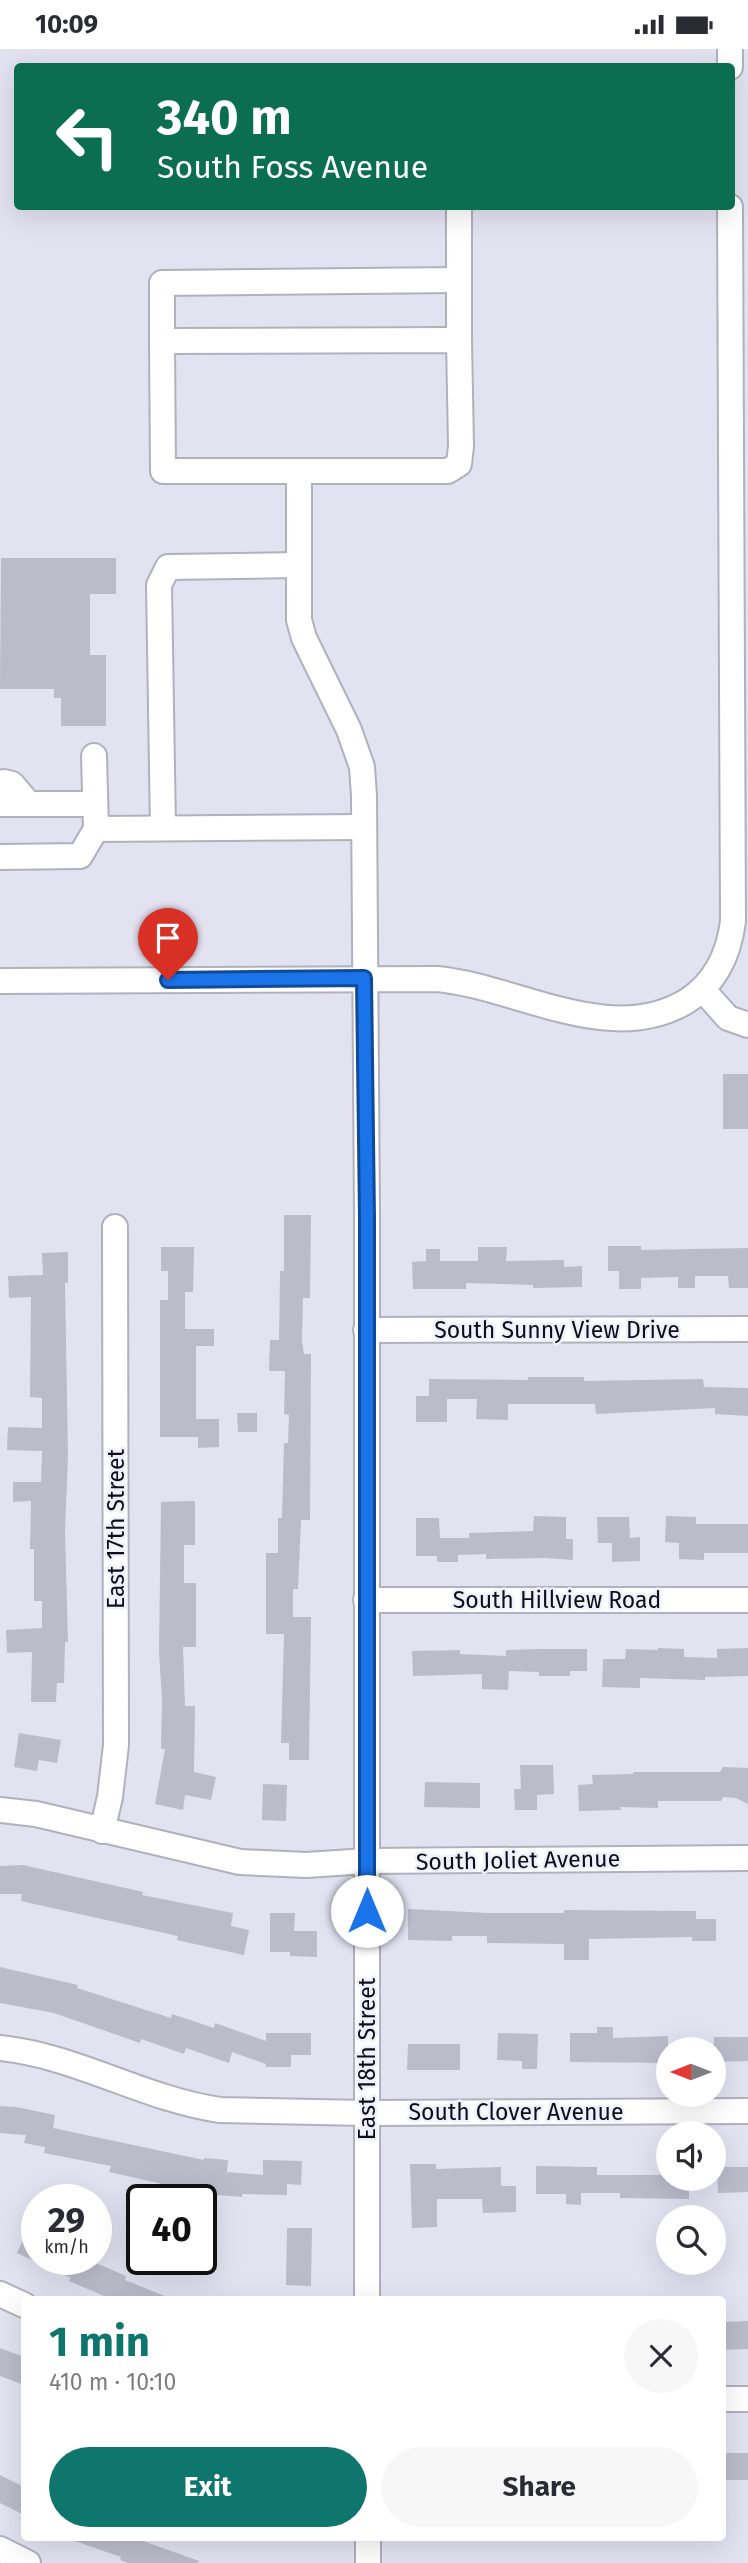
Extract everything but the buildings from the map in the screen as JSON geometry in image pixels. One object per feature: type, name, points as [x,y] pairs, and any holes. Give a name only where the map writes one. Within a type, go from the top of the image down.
[{"type":"street","points":[[459,210],[461,446],[459,464],[448,471],[163,471],[162,283],[459,280]]},
{"type":"street","points":[[0,981],[364,978],[462,981],[566,1012],[600,1017],[656,1016],[704,991],[726,953],[733,921],[740,604],[739,313],[730,210]]},
{"type":"street","points":[[162,341],[459,340]]},
{"type":"street","name":"East 18th Street","points":[[299,472],[299,620],[303,638],[349,730],[362,767],[366,1330],[367,2296]]},
{"type":"street","points":[[163,828],[159,585],[168,567],[298,565]]},
{"type":"street","points":[[0,857],[80,856],[96,829],[93,804],[94,756]]},
{"type":"street","points":[[2,793],[29,804],[93,804]]},
{"type":"street","points":[[96,829],[364,827]]},
{"type":"street","points":[[704,991],[728,1018],[748,1025]]},
{"type":"street","name":"East 17th Street","points":[[102,1831],[110,1797],[116,1745],[115,1227]]},
{"type":"street","name":"South Sunny View Drive","points":[[366,1330],[748,1329]]},
{"type":"street","name":"South Hillview Road","points":[[366,1600],[748,1600]]},
{"type":"street","name":"South Joliet Avenue","points":[[0,1809],[36,1814],[102,1831],[261,1864],[748,1857]]},
{"type":"street","name":"South Clover Avenue","points":[[0,2048],[63,2061],[197,2107],[249,2112],[748,2111]]},
{"type":"street","points":[[0,2294],[21,2304]]},
{"type":"street","points":[[726,2399],[748,2399]]},
{"type":"street","points":[[368,2541],[368,2563]]},
{"type":"street","points":[[0,2549],[28,2563]]},
{"type":"route","points":[[168,980],[364,978],[367,1218],[367,1911]]}]
